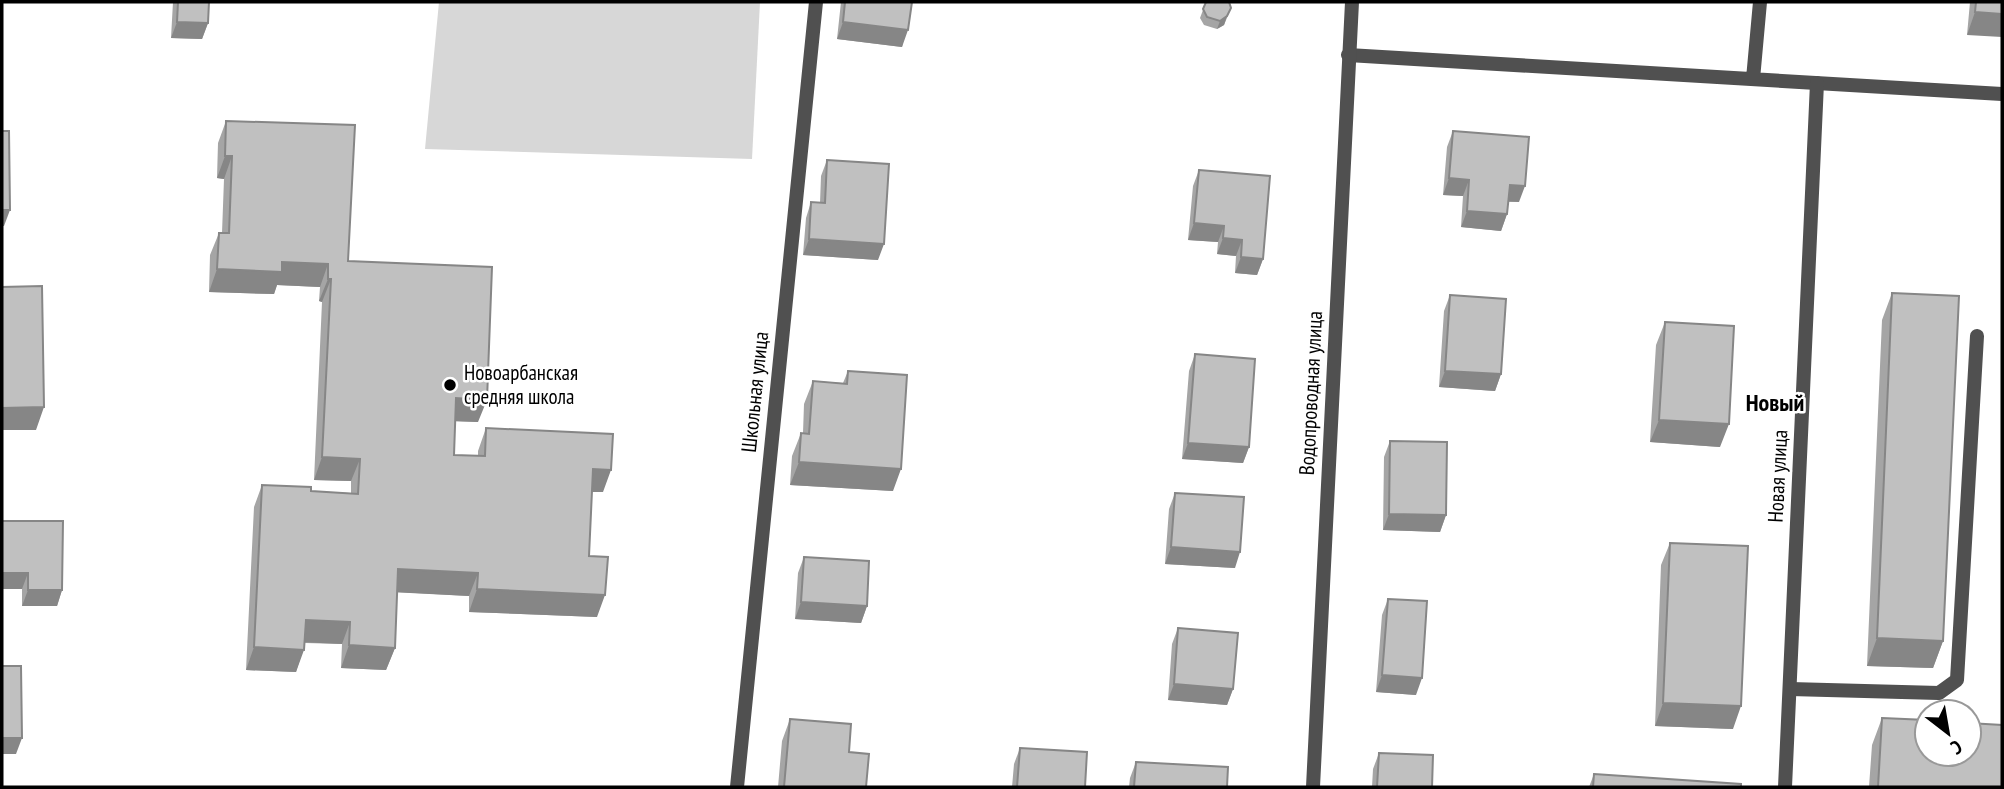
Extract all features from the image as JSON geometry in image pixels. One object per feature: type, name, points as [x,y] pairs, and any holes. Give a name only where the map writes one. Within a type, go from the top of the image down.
[{"type":"street","name":"Школьная улица","points":[[737,787],[816,2]]},
{"type":"street","name":"Водопроводная улица","points":[[1313,787],[1352,2]]},
{"type":"street","points":[[1753,79],[1759,2]]},
{"type":"street","points":[[1348,55],[2002,94]]},
{"type":"street","name":"Новая улица","points":[[1785,787],[1817,83]]},
{"type":"street","points":[[1790,689],[1939,694],[1957,680],[1977,336]]},
{"type":"shaded area","points":[[439,2],[760,2],[752,159],[425,149]]},
{"type":"building","points":[[178,2],[209,2],[208,23],[177,22]]},
{"type":"building","points":[[845,2],[912,2],[908,30],[843,22]]},
{"type":"building","points":[[1206,2],[1229,2],[1231,8],[1227,16],[1220,21],[1207,17],[1203,9]]},
{"type":"building","points":[[1976,2],[2002,2],[2002,14],[1975,12]]},
{"type":"building","points":[[226,121],[355,125],[348,261],[492,267],[487,400],[456,398],[454,455],[485,456],[486,428],[613,434],[611,470],[593,469],[589,556],[608,557],[605,595],[477,589],[478,573],[398,569],[395,648],[349,645],[350,622],[306,620],[304,650],[254,647],[262,485],[311,487],[311,491],[358,494],[360,459],[322,457],[331,279],[328,279],[328,264],[282,262],[282,272],[217,269],[219,233],[229,233],[232,156],[225,156]]},
{"type":"building","points":[[2,131],[9,131],[10,210],[2,210]]},
{"type":"building","points":[[1453,131],[1529,137],[1525,186],[1510,185],[1507,214],[1467,211],[1469,180],[1449,178]]},
{"type":"building","points":[[827,160],[889,164],[884,244],[809,239],[811,202],[825,203]]},
{"type":"building","points":[[1199,170],[1270,176],[1263,259],[1241,257],[1242,240],[1223,238],[1224,226],[1194,223]]},
{"type":"building","points":[[42,286],[44,407],[2,408],[2,287]]},
{"type":"building","points":[[1892,293],[1959,296],[1943,641],[1877,638]]},
{"type":"building","points":[[1450,295],[1506,299],[1501,374],[1445,371]]},
{"type":"building","points":[[1665,322],[1734,326],[1729,424],[1659,420]]},
{"type":"building","points":[[1195,354],[1255,359],[1249,447],[1188,443]]},
{"type":"building","points":[[848,371],[907,375],[901,469],[799,462],[801,433],[809,434],[813,381],[847,384]]},
{"type":"building","points":[[1390,441],[1447,442],[1446,515],[1389,514]]},
{"type":"building","points":[[1175,493],[1244,497],[1240,552],[1171,547]]},
{"type":"building","points":[[2,521],[63,521],[62,590],[28,590],[28,573],[2,573]]},
{"type":"building","points":[[1670,543],[1748,546],[1741,706],[1663,703]]},
{"type":"building","points":[[804,557],[869,561],[867,606],[801,602]]},
{"type":"building","points":[[1388,599],[1427,601],[1422,678],[1382,675]]},
{"type":"building","points":[[1178,628],[1238,633],[1233,689],[1174,684]]},
{"type":"building","points":[[2,666],[21,666],[22,738],[2,738]]},
{"type":"building","points":[[1882,718],[1913,719],[1913,768],[1983,768],[1983,724],[2002,725],[2002,787],[1878,787]]},
{"type":"building","points":[[790,719],[851,724],[849,752],[869,754],[866,787],[784,787]]},
{"type":"building","points":[[1020,748],[1087,752],[1085,787],[1017,787]]},
{"type":"building","points":[[1379,753],[1433,755],[1432,787],[1377,787]]},
{"type":"building","points":[[1136,762],[1228,767],[1227,787],[1134,787]]},
{"type":"building","points":[[1594,774],[1741,784],[1741,787],[1593,787]]},
{"type":"place","name":"Новоарбанская средняя школа","points":[[450,385]]},
{"type":"district","name":"Новый","points":[[1775,403]]}]
